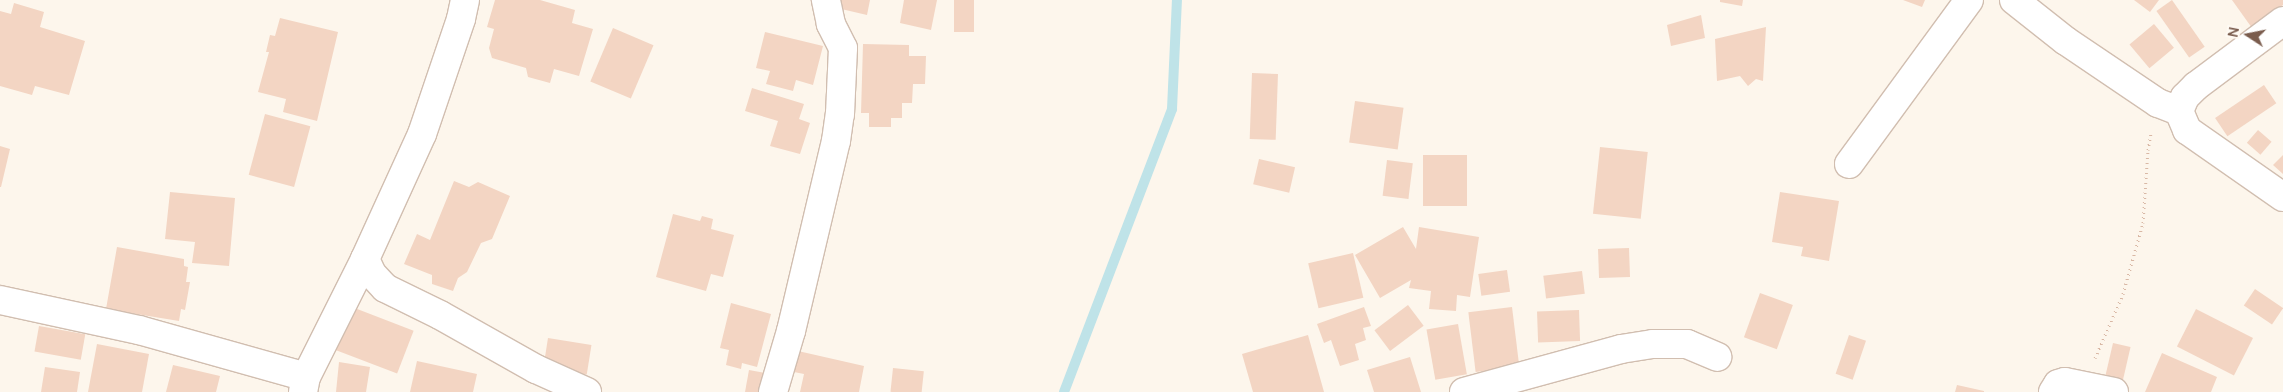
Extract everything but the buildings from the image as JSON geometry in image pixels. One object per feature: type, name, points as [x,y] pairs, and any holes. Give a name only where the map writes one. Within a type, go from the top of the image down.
[{"type":"street","points":[[0,300],[139,330],[304,384],[365,260],[422,134],[461,19],[465,0]]},
{"type":"street","points":[[773,392],[791,331],[836,141],[840,114],[844,70],[843,48],[831,24],[826,0]]},
{"type":"street","points":[[1849,164],[1969,0]]},
{"type":"street","points":[[2014,0],[2066,41],[2169,107],[2187,130],[2283,197]]},
{"type":"street","points":[[2169,107],[2185,98],[2196,86],[2283,21]]},
{"type":"street","points":[[365,260],[372,274],[385,288],[440,315],[536,369],[588,392]]},
{"type":"street","points":[[1464,392],[1621,349],[1653,344],[1687,344],[1717,357]]},
{"type":"street","points":[[2053,392],[2058,384],[2064,382],[2083,384],[2114,392]]},
{"type":"path","points":[[2083,384],[2123,294],[2143,223],[2148,150],[2169,107]]},
{"type":"waterway","points":[[1064,392],[1172,109],[1177,0]]}]
